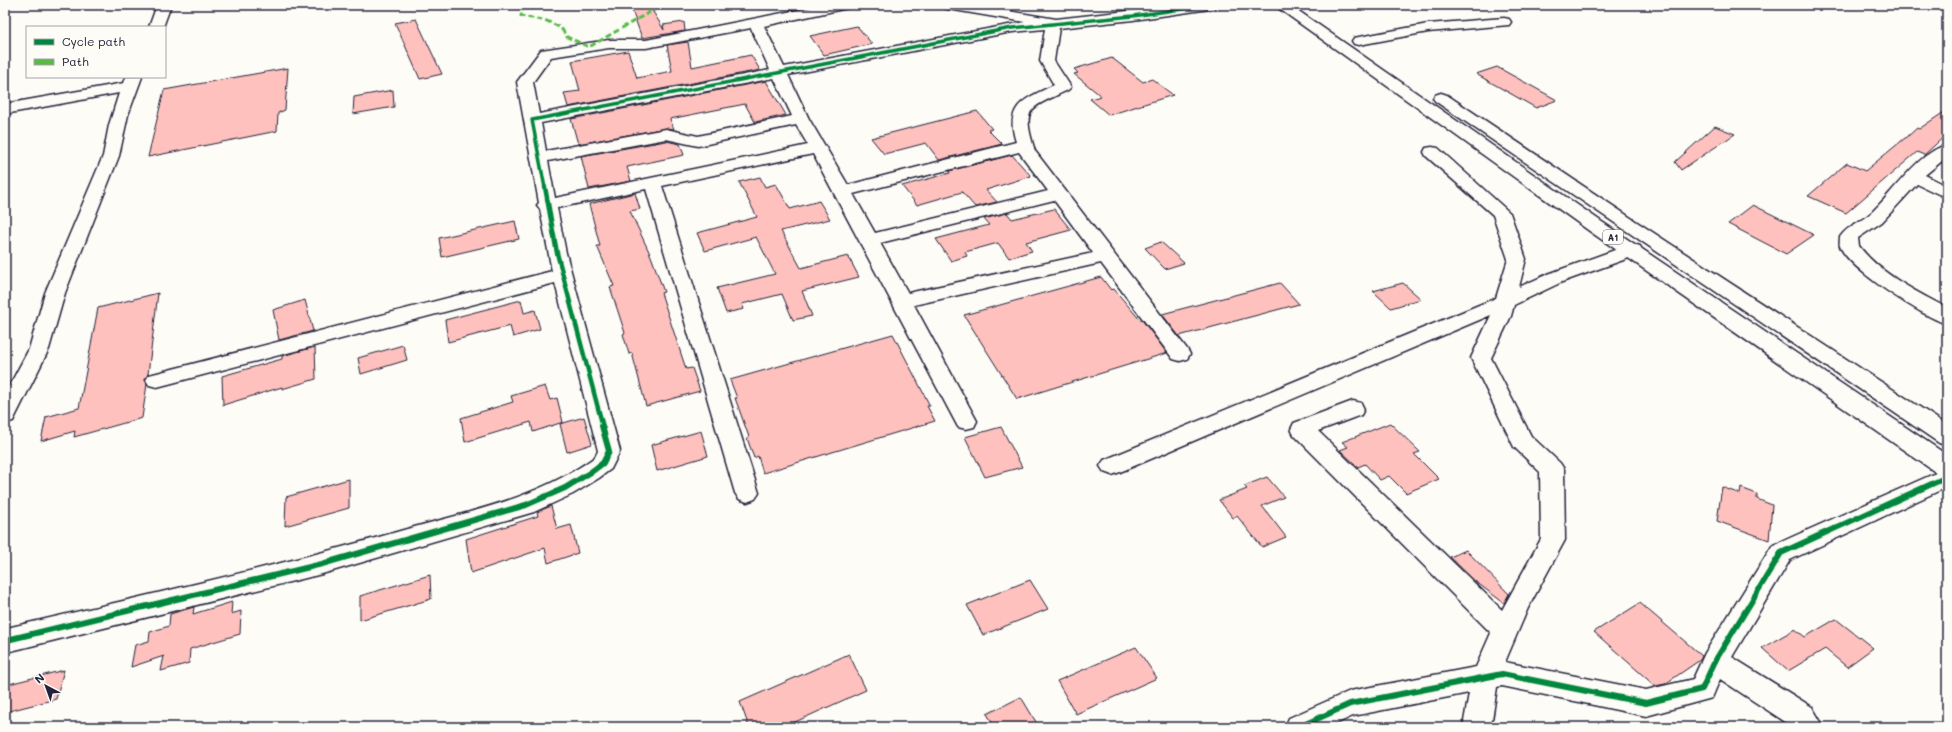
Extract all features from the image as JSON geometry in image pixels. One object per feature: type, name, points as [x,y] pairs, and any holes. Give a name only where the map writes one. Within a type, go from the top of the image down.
[{"type":"highway","name":"A1","points":[[1281,5],[1595,226],[1633,250],[1947,468]]},
{"type":"highway","name":"A1","points":[[1306,5],[1612,215],[1799,337],[1947,437]]},
{"type":"street","points":[[156,26],[164,5]]},
{"type":"street","points":[[11,639],[322,564],[526,505],[565,488],[603,463],[609,451],[562,275],[546,205],[525,82],[546,53],[609,44],[646,44],[843,5]]},
{"type":"street","points":[[948,5],[1053,23]]},
{"type":"street","points":[[532,120],[928,43],[1053,23],[1133,16],[1210,5]]},
{"type":"street","points":[[1359,41],[1428,28],[1504,22]]},
{"type":"street","points":[[756,23],[801,119],[843,191],[966,421]]},
{"type":"street","points":[[1053,23],[1047,61],[1063,87],[1025,106],[1020,117],[1019,127],[1027,152],[1180,354]]},
{"type":"street","points":[[5,109],[132,82],[114,139],[111,156],[55,293],[39,349],[5,414]]},
{"type":"street","points":[[538,158],[666,134],[698,141],[801,119]]},
{"type":"street","points":[[843,191],[1025,145]]},
{"type":"street","points":[[546,205],[819,148]]},
{"type":"street","points":[[1947,150],[1915,177],[1876,218],[1854,232],[1849,238],[1848,244],[1851,250],[1862,261],[1904,293],[1947,317]]},
{"type":"street","points":[[1432,152],[1501,213],[1517,259],[1501,316],[1481,358],[1522,441],[1552,470],[1553,540],[1517,604],[1484,678],[1477,727]]},
{"type":"street","points":[[1915,177],[1947,193]]},
{"type":"street","points":[[652,182],[747,493]]},
{"type":"street","points":[[869,240],[1059,194]]},
{"type":"street","points":[[1112,466],[1505,302],[1555,278],[1633,250]]},
{"type":"street","points":[[902,301],[1105,256]]},
{"type":"street","points":[[157,380],[562,275]]},
{"type":"street","points":[[1353,409],[1302,429],[1505,630]]},
{"type":"street","points":[[1298,727],[1350,704],[1502,674],[1646,703],[1702,689],[1715,661],[1781,553],[1947,477]]},
{"type":"street","points":[[1715,661],[1802,716],[1810,727]]},
{"type":"building","points":[[630,5],[649,5],[664,30],[663,25],[684,22],[685,31],[642,38]]},
{"type":"building","points":[[416,19],[442,74],[420,79],[395,23]]},
{"type":"building","points":[[857,26],[872,44],[824,55],[810,36]]},
{"type":"building","points":[[688,42],[692,67],[751,55],[760,70],[568,107],[564,93],[580,91],[572,61],[628,51],[637,78],[672,71],[667,45]]},
{"type":"building","points":[[1112,58],[1143,82],[1152,79],[1173,95],[1109,115],[1090,99],[1101,96],[1074,74],[1078,73],[1074,69]]},
{"type":"building","points":[[1497,67],[1557,100],[1536,108],[1476,74]]},
{"type":"building","points":[[288,68],[285,110],[278,113],[277,131],[148,157],[164,90]]},
{"type":"building","points":[[766,81],[786,115],[755,122],[745,104],[670,119],[674,129],[666,128],[578,144],[571,119]]},
{"type":"building","points":[[393,90],[394,107],[353,114],[354,97]]},
{"type":"building","points":[[1947,110],[1947,134],[1924,155],[1917,152],[1846,213],[1808,196],[1847,163],[1865,171],[1917,128],[1919,129]]},
{"type":"building","points":[[977,111],[992,129],[988,130],[1002,144],[939,160],[926,143],[884,154],[871,138]]},
{"type":"building","points":[[1715,126],[1735,134],[1681,170],[1675,162]]},
{"type":"building","points":[[666,141],[680,144],[684,155],[627,167],[631,181],[589,189],[581,156]]},
{"type":"building","points":[[1012,155],[1031,176],[986,190],[997,202],[975,207],[962,192],[917,205],[902,186],[950,173],[949,171]]},
{"type":"building","points":[[760,177],[765,187],[776,184],[790,209],[819,201],[830,219],[781,231],[801,268],[848,256],[859,277],[802,291],[812,316],[793,320],[782,294],[742,304],[744,309],[726,313],[717,288],[775,274],[756,237],[705,251],[697,233],[757,217],[739,182]]},
{"type":"building","points":[[635,193],[640,209],[630,211],[651,256],[664,292],[661,293],[686,369],[692,368],[700,391],[646,406],[632,353],[629,354],[623,334],[625,333],[610,287],[614,286],[597,246],[600,246],[589,204]]},
{"type":"building","points":[[1753,205],[1814,235],[1786,254],[1728,224]]},
{"type":"building","points":[[1054,209],[1071,230],[1026,242],[1032,251],[1009,258],[998,243],[965,252],[967,256],[951,261],[936,239],[989,225],[984,219],[1007,213],[1012,219]]},
{"type":"building","points":[[515,221],[519,239],[442,257],[439,238]]},
{"type":"building","points":[[1161,242],[1184,263],[1165,269],[1145,248]]},
{"type":"building","points":[[1101,277],[1111,290],[1114,289],[1140,320],[1142,320],[1167,353],[1017,399],[964,315]]},
{"type":"building","points":[[1280,283],[1299,304],[1179,336],[1162,314]]},
{"type":"building","points":[[1403,283],[1421,299],[1391,308],[1373,291]]},
{"type":"building","points":[[158,293],[148,374],[145,379],[147,384],[142,418],[74,437],[75,431],[41,441],[46,417],[79,408],[98,308]]},
{"type":"building","points":[[305,300],[313,331],[279,340],[273,310]]},
{"type":"building","points":[[521,300],[524,313],[535,310],[540,329],[513,337],[510,326],[448,342],[445,320]]},
{"type":"building","points":[[893,334],[930,406],[927,406],[935,421],[763,473],[758,456],[754,458],[747,438],[749,437],[735,398],[737,398],[730,380]]},
{"type":"building","points":[[403,345],[407,360],[361,374],[358,358]]},
{"type":"building","points":[[315,347],[316,379],[282,389],[282,387],[223,405],[222,376],[282,359],[282,356]]},
{"type":"building","points":[[545,386],[550,400],[557,398],[563,422],[533,432],[531,422],[465,442],[461,418],[513,402],[511,396]]},
{"type":"building","points":[[584,417],[592,444],[567,452],[560,424]]},
{"type":"building","points":[[1390,423],[1420,452],[1414,454],[1439,479],[1406,493],[1389,476],[1380,480],[1365,464],[1358,467],[1340,450],[1348,447],[1342,442]]},
{"type":"building","points":[[1001,427],[1022,467],[985,477],[965,437]]},
{"type":"building","points":[[701,431],[708,456],[657,471],[651,445]]},
{"type":"building","points":[[1267,477],[1284,497],[1262,506],[1286,537],[1262,547],[1237,516],[1233,518],[1219,500],[1247,489],[1244,486]]},
{"type":"building","points":[[349,479],[349,508],[285,526],[286,497]]},
{"type":"building","points":[[1722,487],[1740,494],[1741,488],[1757,494],[1757,499],[1772,505],[1769,540],[1717,521]]},
{"type":"building","points":[[551,506],[557,529],[571,525],[578,553],[548,563],[545,548],[471,573],[466,539],[538,516],[537,512]]},
{"type":"building","points":[[1466,550],[1509,594],[1504,603],[1476,582],[1450,557]]},
{"type":"building","points":[[430,575],[431,599],[360,620],[360,596]]},
{"type":"building","points":[[1030,580],[1048,609],[983,635],[967,605]]},
{"type":"building","points":[[232,602],[231,614],[241,611],[240,634],[190,649],[189,663],[161,671],[164,656],[131,667],[135,645],[149,641],[150,632],[169,626],[170,614],[194,607],[193,614]]},
{"type":"building","points":[[1640,603],[1702,656],[1700,660],[1665,684],[1655,686],[1594,632]]},
{"type":"building","points":[[1836,619],[1873,648],[1847,667],[1825,649],[1788,671],[1762,648],[1795,629],[1805,637]]},
{"type":"building","points":[[1136,647],[1157,678],[1076,714],[1057,681]]},
{"type":"building","points":[[849,654],[866,690],[784,727],[749,727],[740,702]]},
{"type":"building","points":[[64,670],[56,699],[5,712],[5,685]]},
{"type":"building","points":[[1021,697],[1039,727],[995,727],[987,714]]},
{"type":"marked path","points":[[524,5],[521,16],[547,21],[561,28],[567,37],[589,47],[662,5]]},
{"type":"cycle path","points":[[11,639],[322,564],[526,505],[565,488],[603,463],[609,451],[557,253],[532,120],[1012,28],[1133,16],[1210,5]]},
{"type":"cycle path","points":[[1299,727],[1350,704],[1502,674],[1646,703],[1702,689],[1715,661],[1781,553],[1947,477]]}]
